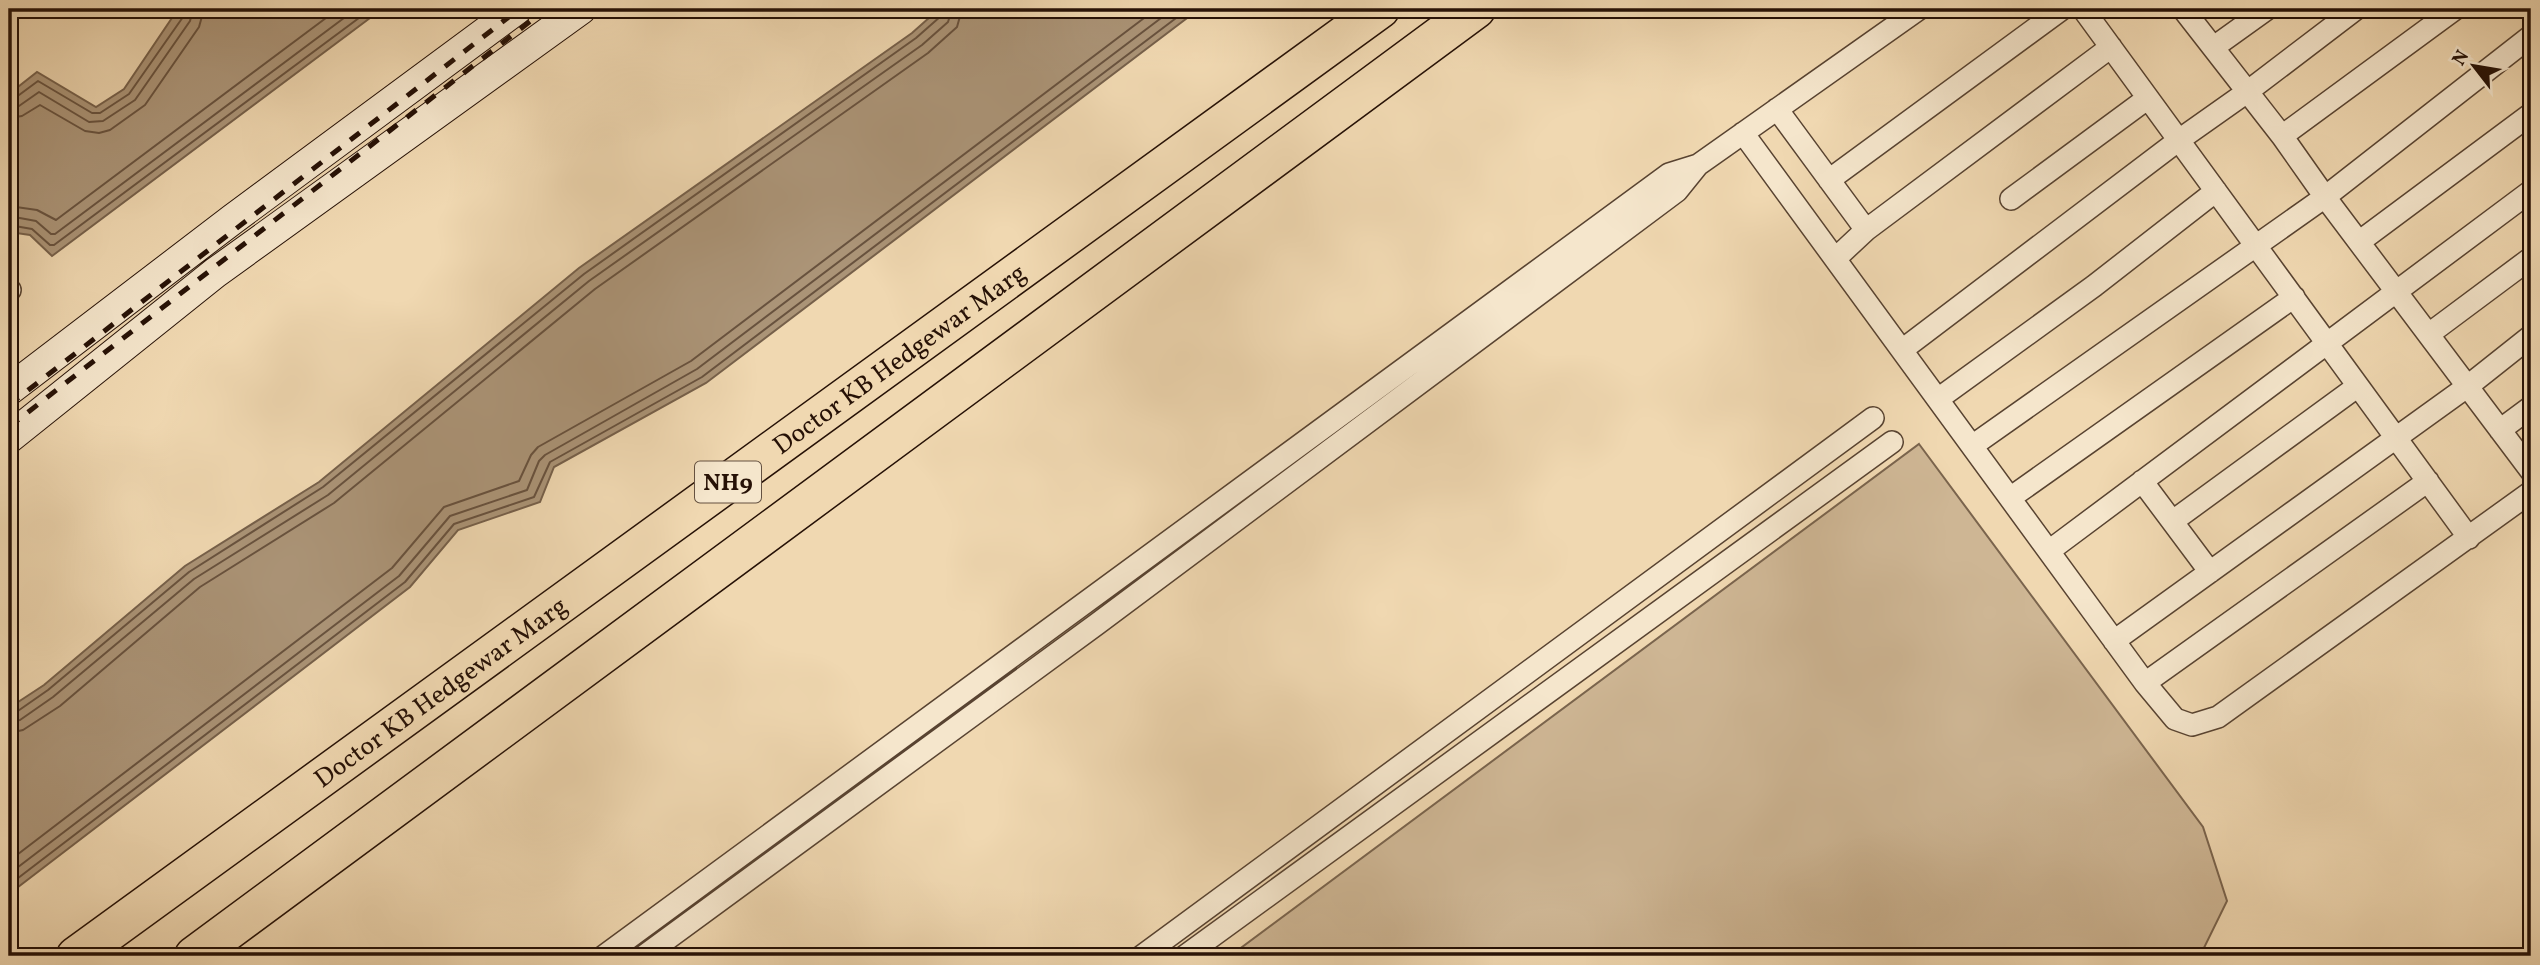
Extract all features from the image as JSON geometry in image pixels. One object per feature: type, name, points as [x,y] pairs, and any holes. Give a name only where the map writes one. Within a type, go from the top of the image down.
[{"type":"highway","name":"Doctor KB Hedgewar Marg","points":[[76,956],[1380,9]]},
{"type":"highway","name":"NH9","points":[[194,956],[1476,9]]},
{"type":"main road","points":[[9,390],[233,219],[517,9]]},
{"type":"main road","points":[[9,438],[215,273],[581,9]]},
{"type":"street","points":[[604,956],[1668,174],[1698,164],[1919,9]]},
{"type":"street","points":[[1829,180],[2062,9]]},
{"type":"street","points":[[2083,9],[2469,538]]},
{"type":"street","points":[[2183,9],[2282,136],[2358,242],[2531,471]]},
{"type":"street","points":[[2214,47],[2267,9]]},
{"type":"street","points":[[1902,350],[2356,9]]},
{"type":"street","points":[[2282,136],[2455,9]]},
{"type":"street","points":[[1972,446],[2325,197],[2531,37]]},
{"type":"street","points":[[1835,259],[1866,230],[2111,47]]},
{"type":"street","points":[[2011,199],[2148,98]]},
{"type":"street","points":[[1777,109],[1866,230]]},
{"type":"street","points":[[2358,242],[2531,114]]},
{"type":"street","points":[[1743,133],[2145,683],[2175,719],[2192,725],[2218,717],[2531,492]]},
{"type":"street","points":[[644,956],[1097,624],[1677,191],[1698,164]]},
{"type":"street","points":[[1938,399],[2094,286],[2216,191]]},
{"type":"street","points":[[2049,551],[2531,191]]},
{"type":"street","points":[[2428,334],[2531,258]]},
{"type":"street","points":[[2010,498],[2294,297]]},
{"type":"street","points":[[2115,641],[2468,386],[2531,336]]},
{"type":"street","points":[[2173,521],[2358,386]]},
{"type":"street","points":[[2500,430],[2531,407]]},
{"type":"street","points":[[1142,956],[1873,418]]},
{"type":"street","points":[[1185,956],[1892,442]]},
{"type":"street","points":[[2142,481],[2210,572]]},
{"type":"street","points":[[2145,683],[2428,481]]},
{"type":"shaded area","points":[[1919,444],[2203,827],[2227,901],[2200,956],[1230,956]]},
{"type":"water","points":[[178,9],[382,9],[52,256],[30,235],[9,232],[9,94],[37,72],[96,107],[124,89]]},
{"type":"water","points":[[939,9],[1199,9],[706,383],[554,467],[540,502],[458,530],[410,587],[9,894],[9,708],[44,685],[185,566],[319,482],[579,268],[912,33]]},
{"type":"railway","points":[[9,405],[519,9]]},
{"type":"railway","points":[[9,427],[546,9]]}]
